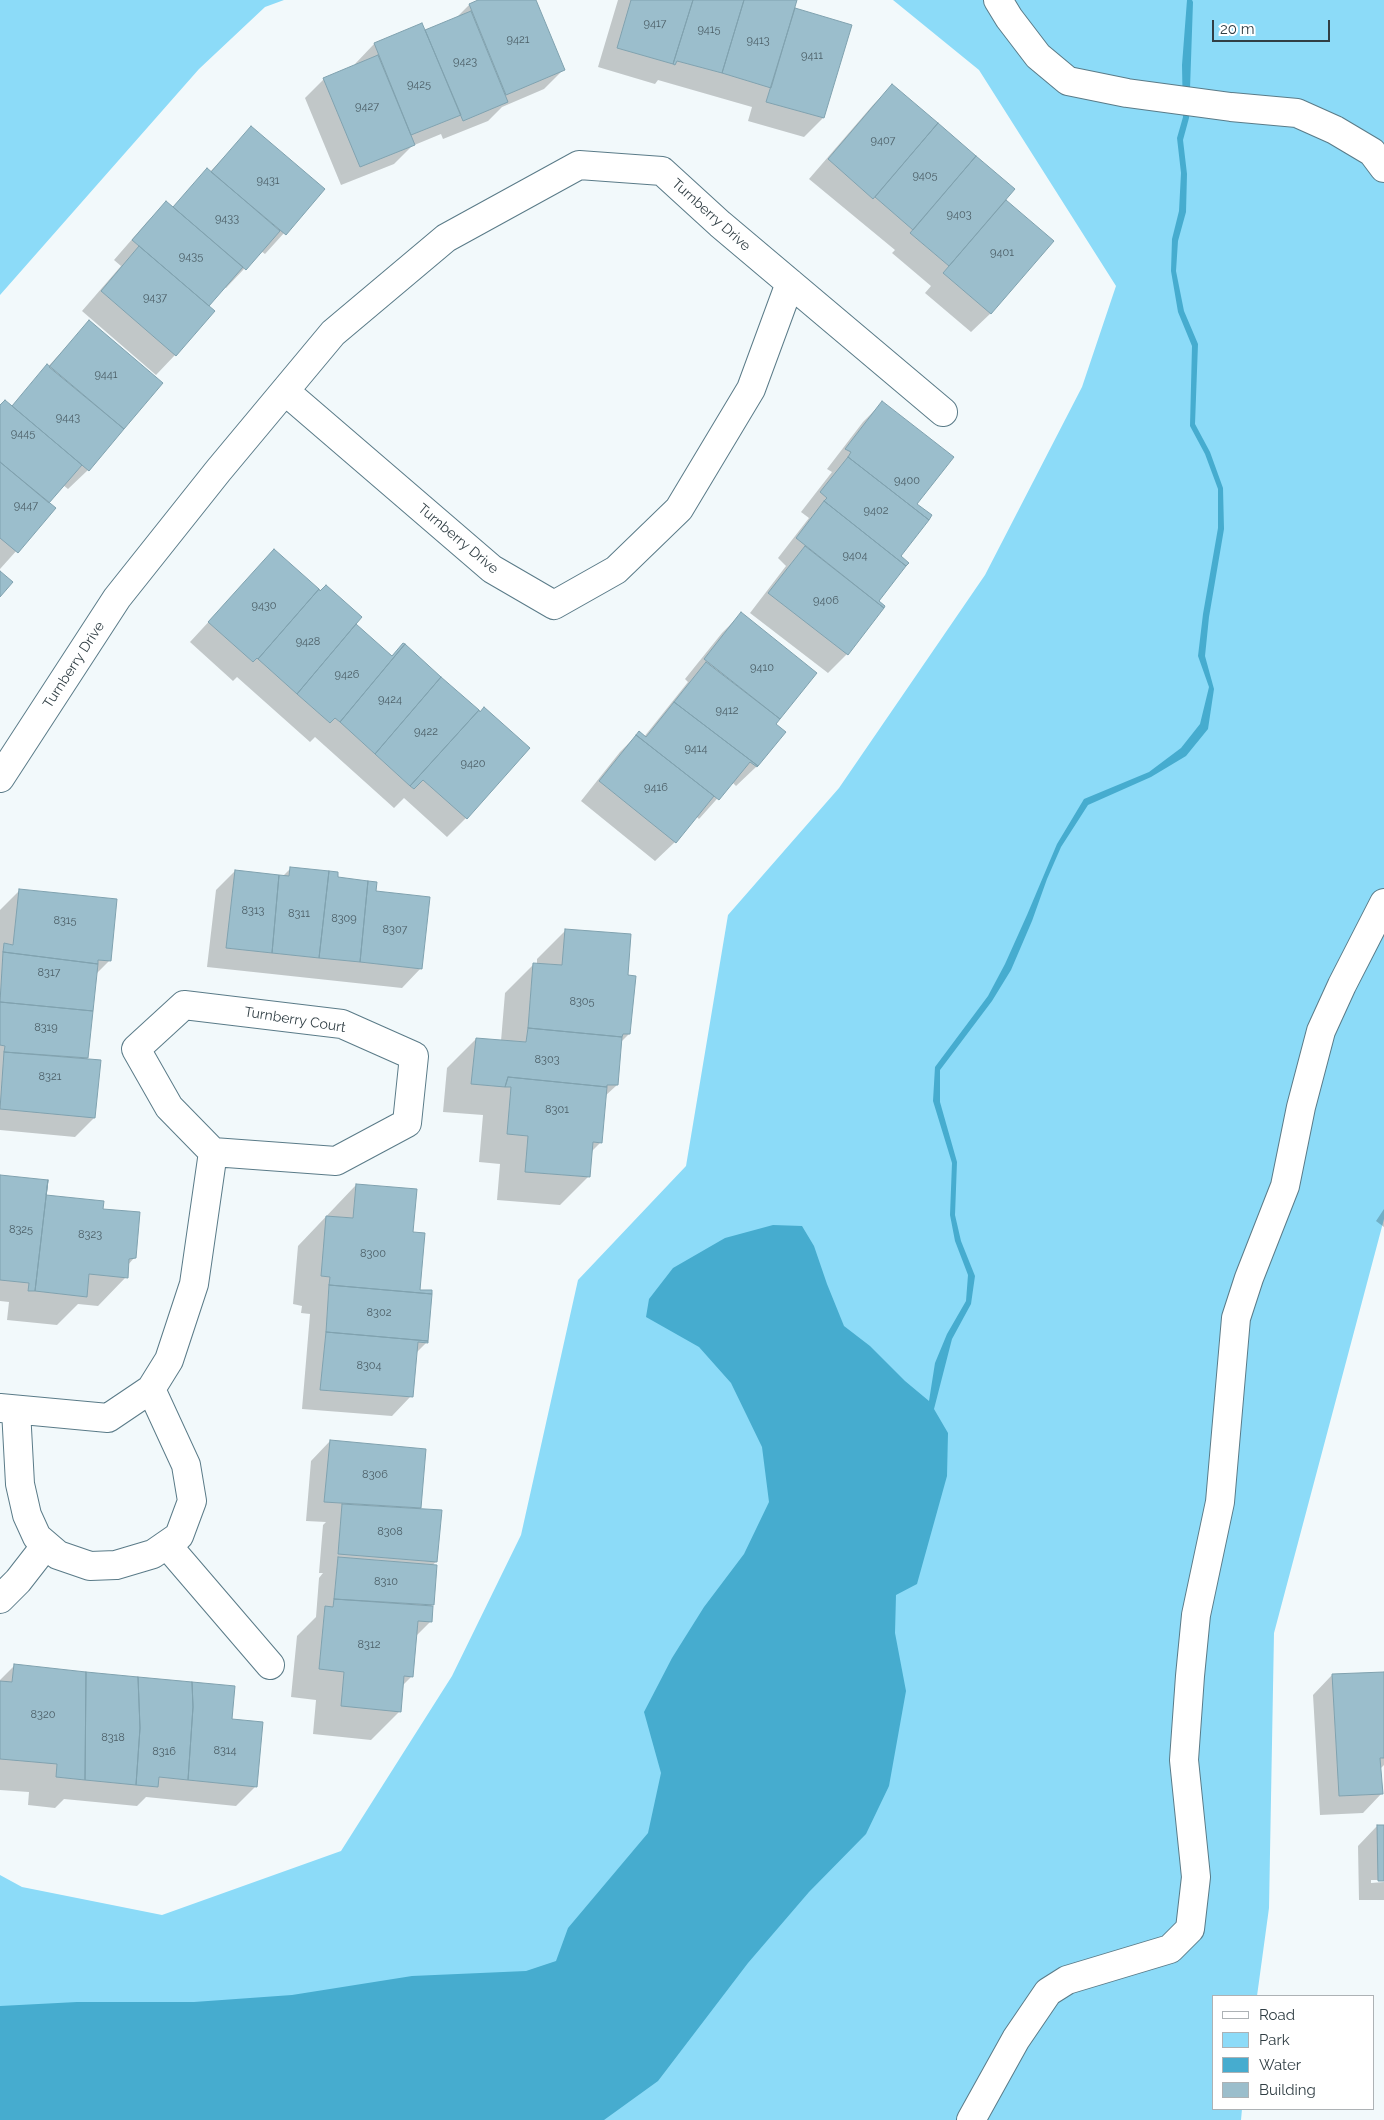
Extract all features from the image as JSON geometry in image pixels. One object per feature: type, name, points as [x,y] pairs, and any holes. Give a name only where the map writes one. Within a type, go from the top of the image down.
[{"type":"street","points":[[998,0],[1008,18],[1038,56],[1068,81],[1127,93],[1231,107],[1297,113],[1335,130],[1372,152],[1384,168]]},
{"type":"street","name":"Turnberry Drive","points":[[0,778],[117,598],[333,333],[446,238],[579,165],[662,171],[720,224],[943,412]]},
{"type":"street","name":"Turnberry Drive","points":[[284,391],[492,569],[554,605],[616,570],[679,509],[752,389],[790,283]]},
{"type":"street","points":[[971,2120],[1016,2039],[1048,1992],[1067,1980],[1170,1949],[1190,1929],[1196,1877],[1184,1760],[1188,1695],[1196,1614],[1220,1502],[1236,1318],[1248,1278],[1285,1186],[1301,1107],[1321,1031],[1384,903]]},
{"type":"street","name":"Turnberry Court","points":[[184,1005],[342,1024],[414,1056],[407,1123],[336,1161],[213,1152],[169,1107],[136,1050],[184,1005]]},
{"type":"street","points":[[151,1389],[186,1465],[192,1501],[179,1536],[153,1554],[116,1565],[90,1566],[58,1555],[37,1537],[27,1515],[8,1409],[108,1418],[151,1389],[169,1360],[194,1284],[213,1152]]},
{"type":"street","points":[[0,1599],[46,1545]]},
{"type":"street","points":[[167,1545],[270,1665]]},
{"type":"green space","points":[[0,0],[284,0],[265,7],[199,69],[0,295]]},
{"type":"green space","points":[[893,0],[1384,0],[1384,1219],[1274,1633],[1269,1908],[1257,1995],[1212,1995],[1212,2110],[1242,2110],[1241,2120],[0,2120],[0,1875],[22,1887],[162,1915],[341,1851],[452,1676],[521,1535],[578,1280],[686,1166],[728,915],[839,788],[985,575],[1082,387],[1116,286],[979,70]]},
{"type":"water","points":[[1187,0],[1192,0],[1193,2],[1189,118],[1183,140],[1187,174],[1186,212],[1178,241],[1176,271],[1184,311],[1198,344],[1195,424],[1210,452],[1223,488],[1224,529],[1209,617],[1205,656],[1214,689],[1208,729],[1186,756],[1151,777],[1088,805],[1061,847],[1011,970],[992,1001],[940,1070],[940,1102],[957,1162],[955,1215],[961,1241],[975,1276],[971,1304],[952,1339],[934,1409],[948,1433],[947,1476],[917,1584],[896,1595],[895,1633],[906,1691],[889,1786],[866,1834],[809,1892],[748,1963],[658,2081],[604,2120],[0,2120],[0,2006],[77,2002],[194,2002],[292,1995],[412,1976],[526,1971],[556,1961],[568,1928],[648,1833],[661,1773],[644,1712],[672,1658],[704,1607],[744,1554],[769,1502],[762,1447],[731,1383],[699,1347],[646,1317],[649,1299],[673,1268],[725,1238],[773,1225],[802,1226],[814,1246],[844,1326],[870,1346],[905,1381],[929,1401],[935,1363],[947,1334],[966,1301],[968,1275],[955,1241],[950,1215],[952,1163],[933,1101],[935,1067],[988,996],[1005,964],[1057,844],[1084,799],[1149,772],[1181,748],[1200,724],[1209,687],[1198,656],[1203,614],[1218,528],[1218,489],[1205,454],[1190,426],[1192,346],[1178,312],[1171,271],[1172,239],[1179,211],[1181,173],[1177,138],[1183,117],[1182,65]]},
{"type":"building","points":[[478,0],[536,0],[565,70],[506,95],[469,4]]},
{"type":"building","points":[[631,0],[693,0],[673,64],[617,48]]},
{"type":"building","points":[[693,0],[744,0],[722,73],[677,61],[675,65],[673,64]]},
{"type":"building","points":[[744,0],[797,0],[771,88],[722,73]]},
{"type":"building","points":[[795,8],[852,25],[824,118],[766,102]]},
{"type":"building","points":[[471,11],[508,102],[463,121],[425,30]]},
{"type":"building","points":[[422,23],[461,115],[411,135],[374,43]]},
{"type":"building","points":[[378,55],[415,145],[360,167],[323,78]]},
{"type":"building","points":[[892,84],[938,123],[873,199],[828,159]]},
{"type":"building","points":[[938,123],[976,156],[913,230],[875,197]]},
{"type":"building","points":[[251,126],[325,189],[286,235],[211,172]]},
{"type":"building","points":[[976,156],[1015,189],[949,266],[910,233]]},
{"type":"building","points":[[207,168],[280,231],[246,270],[173,207]]},
{"type":"building","points":[[1006,200],[1054,241],[991,314],[943,273]]},
{"type":"building","points":[[166,201],[243,267],[209,306],[132,240]]},
{"type":"building","points":[[139,246],[215,311],[176,356],[101,291]]},
{"type":"building","points":[[89,320],[163,383],[124,429],[49,367]]},
{"type":"building","points":[[47,364],[124,429],[89,471],[12,406]]},
{"type":"building","points":[[5,400],[82,465],[49,503],[0,462],[0,405]]},
{"type":"building","points":[[882,401],[954,457],[917,504],[932,515],[929,520],[848,457],[851,452],[845,449]]},
{"type":"building","points":[[848,457],[929,520],[901,556],[909,563],[906,566],[824,501],[827,498],[820,492]]},
{"type":"building","points":[[0,462],[56,508],[18,553],[0,538]]},
{"type":"building","points":[[824,501],[906,566],[879,601],[885,606],[884,608],[796,538]]},
{"type":"building","points":[[805,546],[884,608],[848,655],[768,593]]},
{"type":"building","points":[[274,549],[319,589],[258,659],[253,662],[208,622]]},
{"type":"building","points":[[0,571],[13,582],[0,597]]},
{"type":"building","points":[[326,585],[362,617],[297,694],[258,659],[319,589],[320,591]]},
{"type":"building","points":[[741,612],[817,673],[780,719],[704,659]]},
{"type":"building","points":[[356,624],[392,656],[403,643],[405,644],[340,722],[335,718],[330,723],[297,694]]},
{"type":"building","points":[[405,644],[441,677],[375,754],[340,722]]},
{"type":"building","points":[[706,662],[780,719],[776,724],[786,732],[758,766],[674,702]]},
{"type":"building","points":[[441,677],[479,710],[410,786],[375,754]]},
{"type":"building","points":[[674,702],[758,766],[750,762],[719,800],[636,735],[639,731],[646,737]]},
{"type":"building","points":[[484,707],[530,748],[467,819],[423,780],[414,789],[410,786],[479,710],[480,712]]},
{"type":"building","points":[[636,735],[714,796],[676,843],[599,781]]},
{"type":"building","points":[[290,867],[329,871],[319,958],[272,953],[279,875],[289,876]]},
{"type":"building","points":[[235,870],[279,875],[272,953],[226,948]]},
{"type":"building","points":[[329,871],[338,872],[338,877],[368,881],[360,962],[319,958]]},
{"type":"building","points":[[368,881],[377,882],[376,891],[430,897],[422,969],[360,962]]},
{"type":"building","points":[[19,889],[117,899],[111,961],[98,960],[98,964],[3,952],[4,943],[13,945]]},
{"type":"building","points":[[565,929],[631,934],[628,975],[636,976],[630,1034],[623,1034],[622,1037],[528,1028],[533,963],[562,965]]},
{"type":"building","points":[[3,952],[98,964],[93,1011],[0,1002]]},
{"type":"building","points":[[0,1002],[93,1011],[88,1058],[4,1052],[5,1046],[0,1045]]},
{"type":"building","points":[[528,1028],[622,1037],[618,1085],[607,1085],[607,1087],[508,1077],[505,1087],[471,1084],[476,1038],[526,1042]]},
{"type":"building","points":[[4,1052],[101,1060],[95,1118],[0,1109]]},
{"type":"building","points":[[508,1077],[607,1087],[602,1143],[593,1142],[590,1177],[525,1172],[528,1136],[507,1134],[511,1087],[505,1087]]},
{"type":"building","points":[[0,1175],[48,1180],[35,1291],[28,1291],[29,1283],[0,1280]]},
{"type":"building","points":[[356,1184],[417,1189],[413,1232],[425,1233],[420,1290],[432,1290],[432,1294],[329,1285],[330,1277],[321,1276],[326,1216],[353,1218]]},
{"type":"building","points":[[46,1195],[104,1201],[103,1209],[140,1212],[136,1258],[129,1259],[128,1278],[89,1274],[87,1297],[35,1291]]},
{"type":"building","points":[[329,1285],[432,1294],[428,1341],[326,1332]]},
{"type":"building","points":[[326,1332],[428,1341],[428,1343],[418,1342],[413,1397],[320,1390]]},
{"type":"building","points":[[330,1440],[426,1449],[421,1508],[324,1502]]},
{"type":"building","points":[[342,1504],[442,1510],[437,1562],[338,1554]]},
{"type":"building","points":[[338,1557],[437,1565],[434,1605],[334,1599]]},
{"type":"building","points":[[334,1599],[433,1606],[432,1622],[418,1621],[413,1677],[404,1676],[401,1712],[341,1706],[344,1672],[319,1669],[325,1606],[333,1607]]},
{"type":"building","points":[[14,1664],[86,1672],[85,1780],[56,1777],[57,1764],[0,1759],[0,1681],[12,1682]]},
{"type":"building","points":[[86,1672],[138,1677],[140,1728],[136,1785],[85,1780]]},
{"type":"building","points":[[1384,1672],[1384,1758],[1380,1758],[1383,1794],[1339,1796],[1332,1674]]},
{"type":"building","points":[[138,1677],[192,1682],[193,1707],[188,1780],[159,1777],[158,1787],[136,1785],[140,1728]]},
{"type":"building","points":[[192,1682],[235,1686],[232,1719],[263,1722],[257,1787],[188,1780],[193,1707]]},
{"type":"building","points":[[1377,1825],[1384,1825],[1384,1881],[1378,1881]]}]
